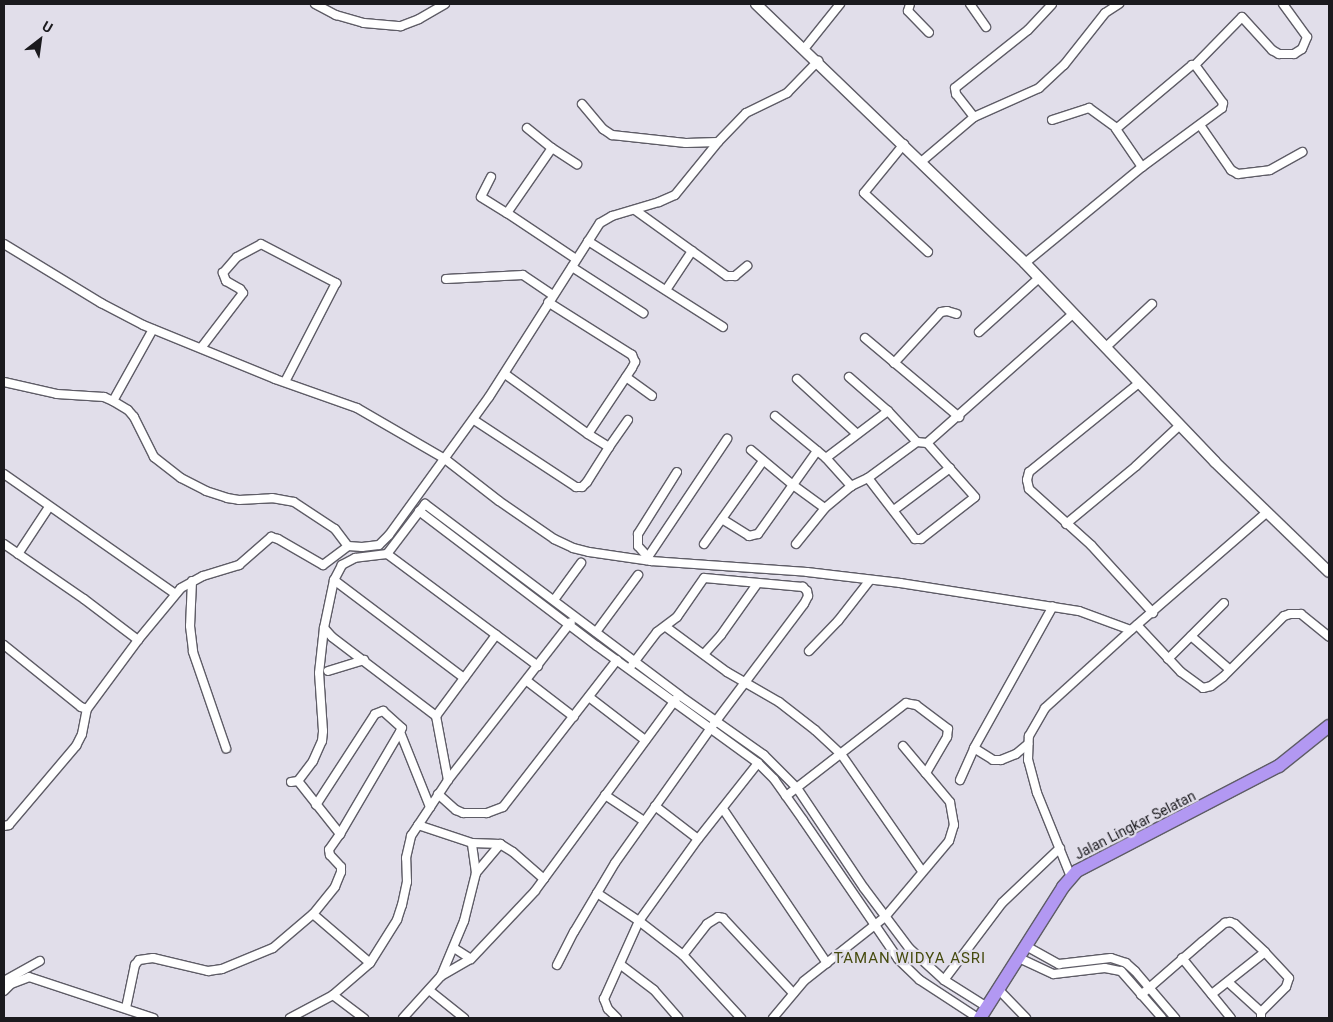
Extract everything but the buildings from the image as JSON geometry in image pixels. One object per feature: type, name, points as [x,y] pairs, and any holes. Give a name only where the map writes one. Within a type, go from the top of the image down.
[{"type":"highway","name":"Jalan Lingkar Selatan","points":[[982,1015],[1071,877],[1077,871],[1141,836],[1279,766],[1329,726]]},
{"type":"street","points":[[315,4],[336,16],[364,23],[401,26],[419,19],[445,4]]},
{"type":"street","points":[[756,4],[818,61],[1025,263],[1180,425],[1329,572]]},
{"type":"street","points":[[910,4],[908,11],[929,33]]},
{"type":"street","points":[[970,4],[986,27]]},
{"type":"street","points":[[974,117],[956,94],[955,88],[1022,35],[1043,7],[1052,4]]},
{"type":"street","points":[[921,162],[974,117],[1039,88],[1064,65],[1106,13],[1119,4]]},
{"type":"street","points":[[1117,128],[1195,65],[1242,17],[1272,50],[1279,54],[1294,54],[1302,49],[1307,37],[1283,4]]},
{"type":"street","points":[[804,49],[836,5]]},
{"type":"street","points":[[4,826],[8,825],[76,746],[82,734],[87,709],[95,701],[174,593],[192,580],[239,565],[271,537],[278,538],[323,565],[348,546],[373,546],[385,540],[474,420],[505,374],[576,259],[605,219],[675,195],[718,142],[746,113],[788,93],[818,61]]},
{"type":"street","points":[[1025,263],[1223,105],[1195,65]]},
{"type":"street","points":[[582,104],[602,129],[612,134],[686,142],[718,142]]},
{"type":"street","points":[[1052,120],[1089,108],[1117,128]]},
{"type":"street","points":[[1200,125],[1231,170],[1238,174],[1270,170],[1302,152]]},
{"type":"street","points":[[527,128],[552,148],[577,164]]},
{"type":"street","points":[[1117,128],[1116,132],[1142,168]]},
{"type":"street","points":[[904,144],[865,190],[865,196],[928,252]]},
{"type":"street","points":[[507,213],[552,148]]},
{"type":"street","points":[[490,177],[482,197],[576,259]]},
{"type":"street","points":[[635,210],[727,276],[734,276],[747,266]]},
{"type":"street","points":[[588,241],[723,327]]},
{"type":"street","points":[[4,244],[93,299],[153,328],[285,382],[356,408],[445,459],[499,501],[562,544],[588,552],[807,572],[1079,611],[1134,628],[1196,685],[1203,688],[1211,686],[1284,616],[1300,614],[1329,637]]},
{"type":"street","points":[[201,348],[243,293],[240,289],[226,281],[222,273],[237,257],[261,244],[336,283],[285,382]]},
{"type":"street","points":[[666,290],[692,251]]},
{"type":"street","points":[[572,267],[644,314]]},
{"type":"street","points":[[446,279],[523,275],[551,299],[632,355],[635,362],[588,434]]},
{"type":"street","points":[[980,332],[1039,278]]},
{"type":"street","points":[[1106,346],[1152,304]]},
{"type":"street","points":[[894,363],[941,312],[947,310],[957,314]]},
{"type":"street","points":[[928,443],[1073,314]]},
{"type":"street","points":[[112,401],[153,328]]},
{"type":"street","points":[[865,338],[959,417]]},
{"type":"street","points":[[505,374],[609,447]]},
{"type":"street","points":[[849,376],[888,411],[917,442]]},
{"type":"street","points":[[626,377],[652,396]]},
{"type":"street","points":[[797,379],[857,434]]},
{"type":"street","points":[[4,382],[57,394],[104,397],[128,410],[134,417],[154,457],[181,478],[206,491],[227,498],[239,500],[272,498],[294,502],[335,529],[348,546]]},
{"type":"street","points":[[1139,383],[1027,476],[1029,489],[1121,576],[1153,613]]},
{"type":"street","points":[[826,458],[888,411]]},
{"type":"street","points":[[775,416],[826,458],[851,486]]},
{"type":"street","points":[[474,420],[576,487],[582,487],[587,482],[628,420]]},
{"type":"street","points":[[1066,524],[1136,466],[1180,425]]},
{"type":"street","points":[[646,558],[727,439]]},
{"type":"street","points":[[796,544],[825,508],[851,486],[868,478],[917,442],[928,443],[975,497],[918,540],[868,478]]},
{"type":"street","points":[[751,450],[792,485],[825,508]]},
{"type":"street","points":[[722,519],[749,536],[758,534],[817,451]]},
{"type":"street","points":[[704,544],[763,461]]},
{"type":"street","points":[[894,510],[950,468]]},
{"type":"street","points":[[646,558],[638,546],[638,534],[678,472]]},
{"type":"street","points":[[4,474],[49,508],[174,593]]},
{"type":"street","points":[[340,834],[295,781],[313,762],[322,741],[319,672],[324,628],[334,580],[347,560],[387,554],[425,504],[596,632],[674,702],[758,764],[786,796],[898,959],[913,974],[982,1015]]},
{"type":"street","points":[[18,554],[49,508]]},
{"type":"street","points":[[419,511],[617,660],[632,665],[679,695],[764,755],[797,788],[885,917],[914,954],[982,1015]]},
{"type":"street","points":[[1071,877],[1038,793],[1028,760],[1028,744],[1032,728],[1045,708],[1267,512]]},
{"type":"street","points":[[4,544],[84,599],[138,640]]},
{"type":"street","points":[[387,554],[538,666]]},
{"type":"street","points":[[554,600],[581,563]]},
{"type":"street","points":[[596,632],[638,575]]},
{"type":"street","points":[[557,965],[597,894],[644,821],[808,596],[807,591],[803,587],[704,578],[677,616],[666,627],[657,632],[632,665]]},
{"type":"street","points":[[192,580],[190,626],[193,652],[226,748]]},
{"type":"street","points":[[334,580],[464,678]]},
{"type":"street","points":[[809,651],[838,621],[870,580]]},
{"type":"street","points":[[704,654],[721,635],[757,584]]},
{"type":"street","points":[[1168,659],[1224,604]]},
{"type":"street","points":[[960,780],[974,748],[1053,606]]},
{"type":"street","points":[[290,1018],[333,995],[370,963],[397,920],[407,882],[408,846],[418,825],[448,780],[575,617]]},
{"type":"street","points":[[666,627],[745,684],[785,707],[815,730],[841,754],[922,871]]},
{"type":"street","points":[[324,628],[332,637],[436,716],[448,780]]},
{"type":"street","points":[[436,716],[496,635]]},
{"type":"street","points":[[1191,636],[1229,669]]},
{"type":"street","points":[[4,645],[81,707],[87,709]]},
{"type":"street","points":[[328,671],[364,660]]},
{"type":"street","points":[[438,794],[456,810],[463,813],[487,813],[503,807],[617,660]]},
{"type":"street","points":[[527,681],[574,717]]},
{"type":"street","points":[[441,976],[471,959],[544,879],[679,695]]},
{"type":"street","points":[[589,697],[645,740]]},
{"type":"street","points":[[786,796],[900,706],[911,703],[948,729],[947,737],[926,773]]},
{"type":"street","points":[[126,1008],[135,965],[139,960],[153,958],[208,971],[222,969],[273,948],[313,914],[335,887],[341,872],[341,867],[330,856],[329,850],[402,728],[383,711],[379,711],[316,805]]},
{"type":"street","points":[[400,732],[430,807]]},
{"type":"street","points":[[974,748],[993,760],[1001,760],[1016,754],[1028,744]]},
{"type":"street","points":[[773,1018],[804,981],[875,927],[885,917],[954,833],[950,802],[903,746]]},
{"type":"street","points":[[617,1018],[608,1009],[604,999],[640,921],[698,839],[758,764]]},
{"type":"street","points":[[605,795],[644,821]]},
{"type":"street","points":[[655,806],[698,839]]},
{"type":"street","points":[[723,809],[827,963]]},
{"type":"street","points":[[418,825],[472,843],[500,844],[513,852],[544,879]]},
{"type":"street","points":[[403,1018],[441,976],[454,948],[464,921],[476,873],[472,843]]},
{"type":"street","points":[[476,873],[500,844]]},
{"type":"street","points":[[944,980],[1002,903],[1060,848]]},
{"type":"street","points":[[597,894],[640,921],[683,955],[741,1018]]},
{"type":"street","points":[[313,914],[370,963]]},
{"type":"street","points":[[683,955],[707,924],[715,917],[723,918],[793,993]]},
{"type":"street","points":[[1141,995],[1182,958],[1228,922],[1235,924],[1265,952],[1287,974],[1289,980],[1286,987],[1261,1015],[1228,982]]},
{"type":"street","points":[[1026,946],[1059,964],[1111,958],[1118,960],[1136,971],[1175,1018]]},
{"type":"street","points":[[454,948],[471,959]]},
{"type":"street","points":[[1212,994],[1265,952]]},
{"type":"street","points":[[1019,958],[1054,974],[1114,969],[1126,976],[1162,1018]]},
{"type":"street","points":[[1182,958],[1230,1018]]},
{"type":"street","points":[[4,981],[40,961]]},
{"type":"street","points":[[621,965],[654,990],[678,1018]]},
{"type":"street","points":[[4,991],[11,984],[29,977],[153,1018]]},
{"type":"street","points":[[429,990],[464,1018]]},
{"type":"street","points":[[999,990],[1026,1018]]},
{"type":"street","points":[[333,995],[364,1018]]},
{"type":"district","name":"TAMAN WIDYA ASRI","points":[[910,959]]}]
